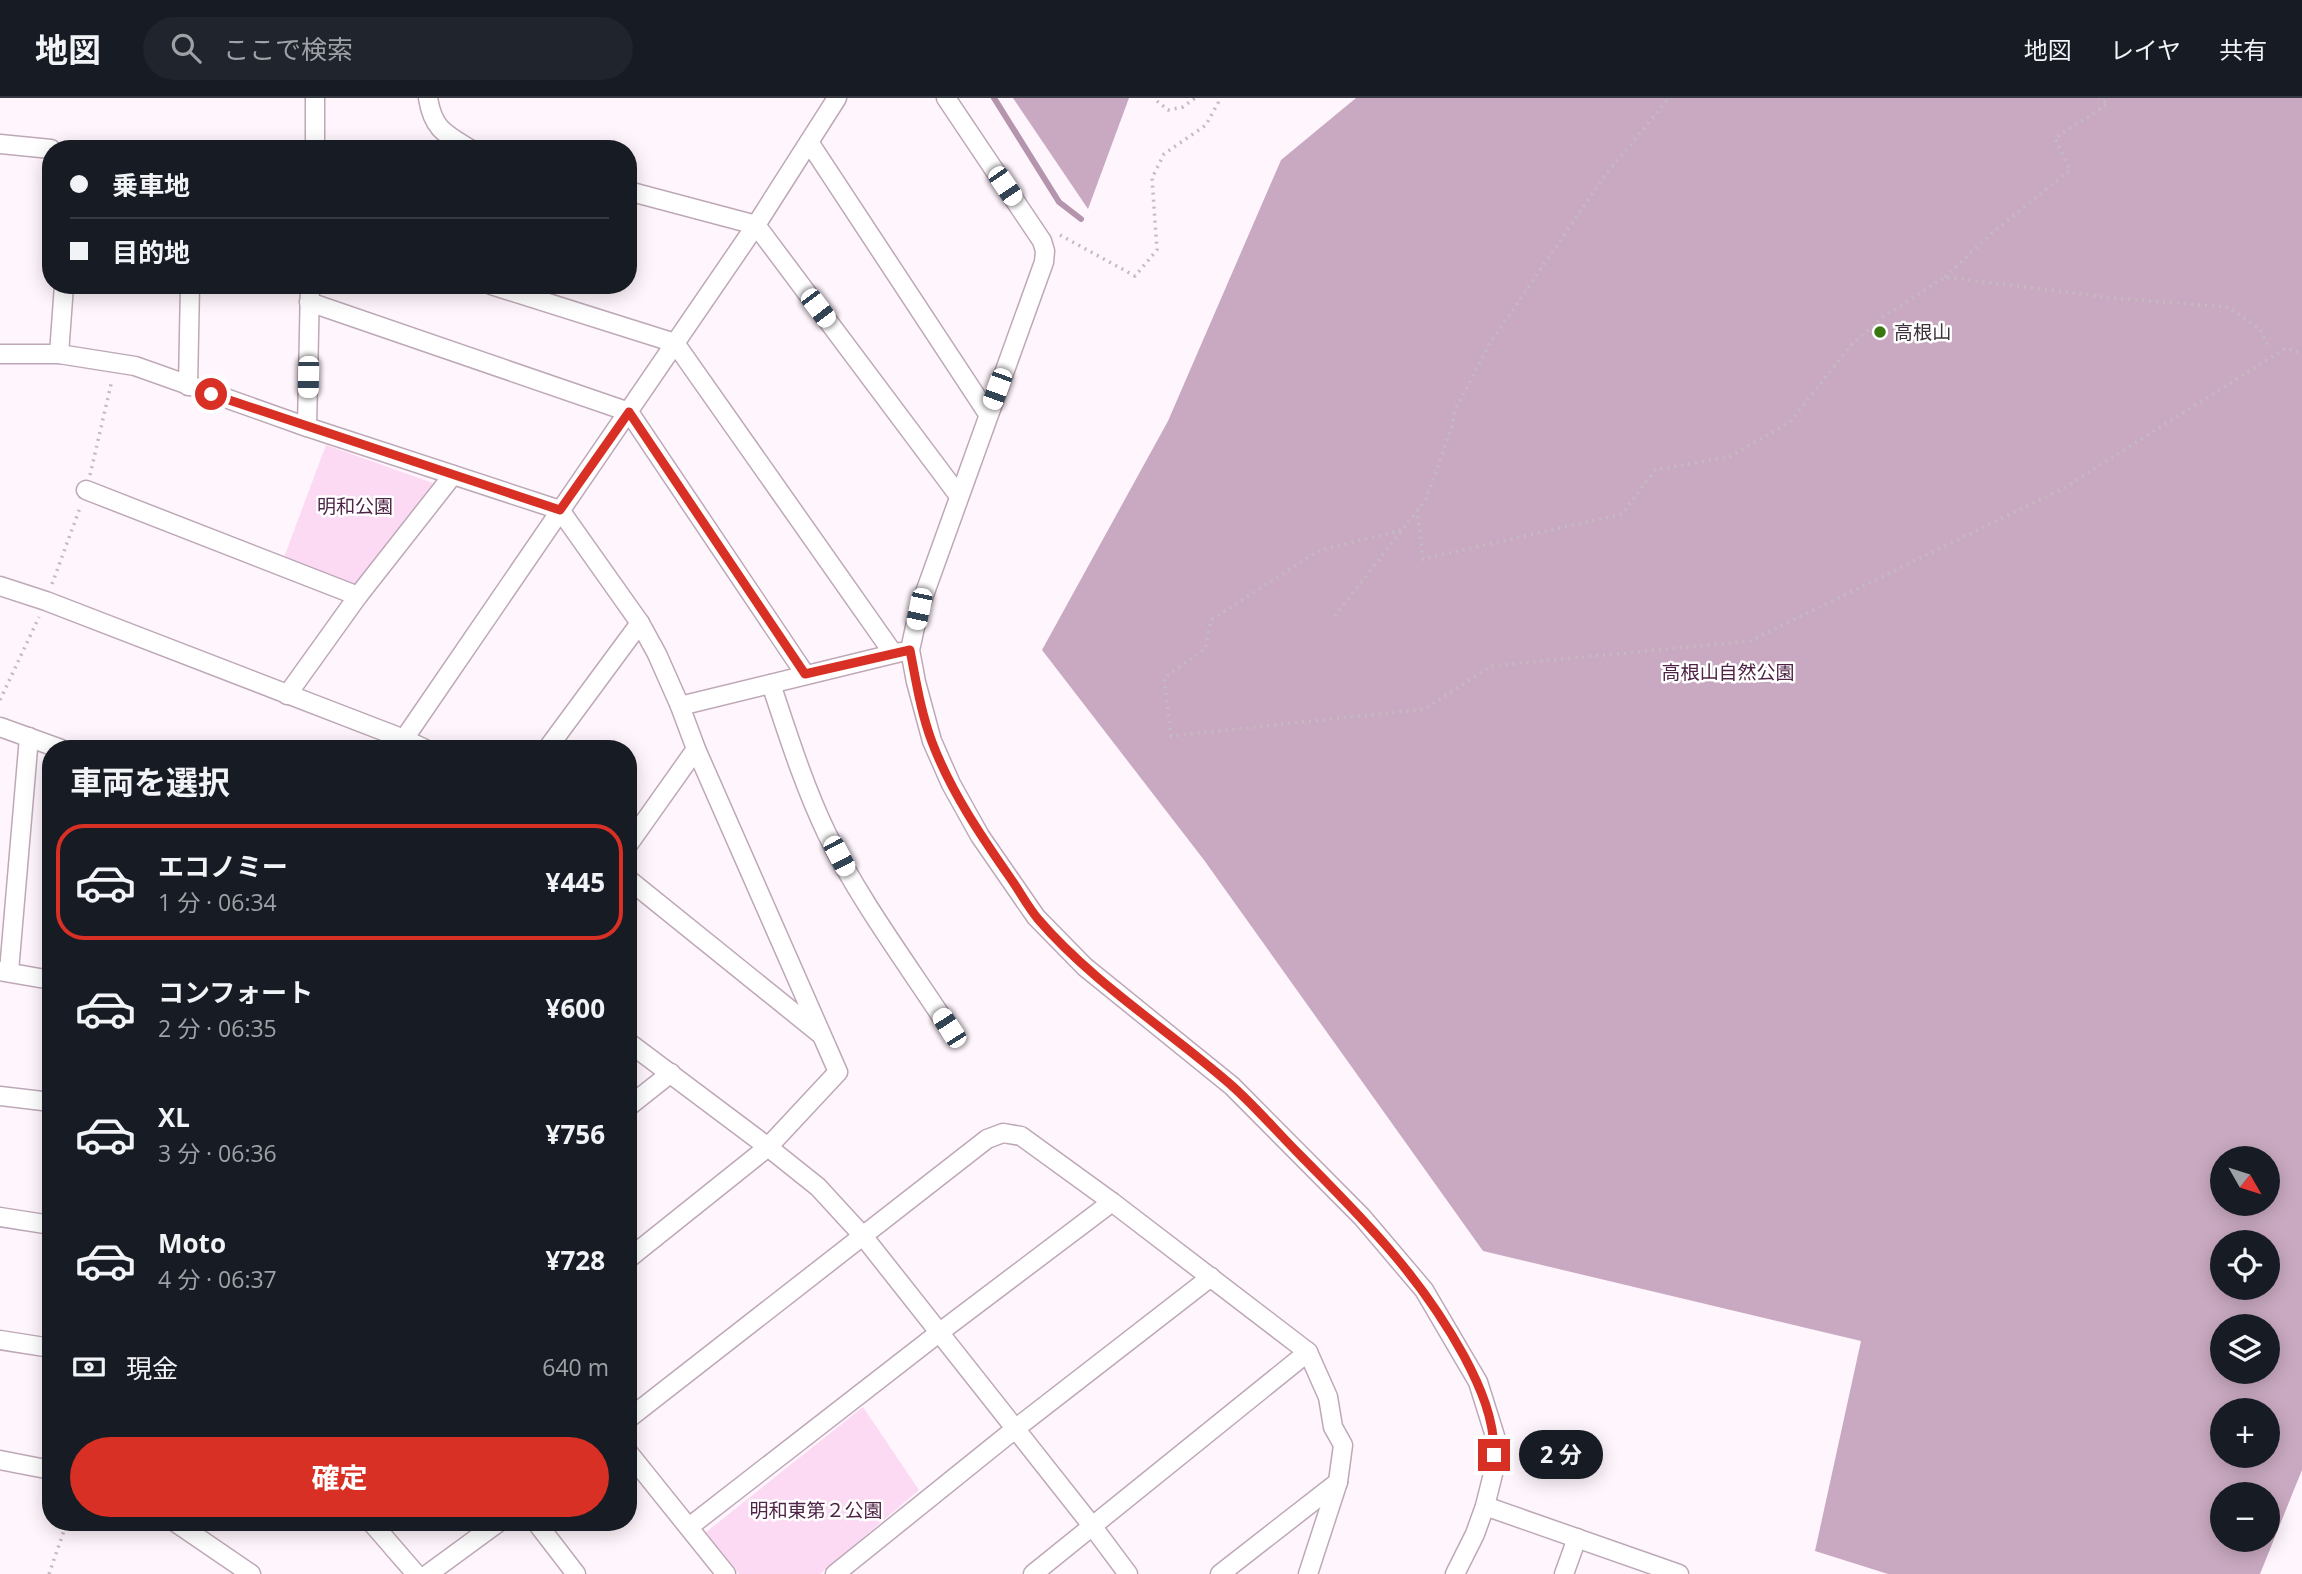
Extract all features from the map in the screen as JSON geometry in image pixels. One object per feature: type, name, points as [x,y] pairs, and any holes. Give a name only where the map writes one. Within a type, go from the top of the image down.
[{"type":"street","points":[[314,140],[315,98]]},
{"type":"street","points":[[428,98],[431,117],[445,133],[456,140]]},
{"type":"street","points":[[404,740],[756,225],[837,98]]},
{"type":"street","points":[[902,652],[1044,262],[1045,251],[1042,241],[946,98]]},
{"type":"street","points":[[810,142],[988,414]]},
{"type":"street","points":[[0,145],[42,148]]},
{"type":"street","points":[[637,193],[756,225],[959,496]]},
{"type":"street","points":[[59,354],[63,294]]},
{"type":"street","points":[[188,386],[190,294]]},
{"type":"street","points":[[307,427],[310,294]]},
{"type":"street","points":[[313,294],[629,412],[805,674]]},
{"type":"street","points":[[520,294],[675,343],[902,652],[916,682],[932,741],[951,784],[980,836],[1036,917],[1085,967],[1232,1086],[1362,1217],[1424,1290],[1478,1382],[1495,1436],[1493,1474],[1485,1506],[1475,1534],[1455,1574]]},
{"type":"street","points":[[0,354],[59,354],[135,366],[307,427],[560,510],[640,623],[657,653],[695,749],[838,1072],[768,1147],[637,1252]]},
{"type":"street","points":[[287,695],[358,596],[453,475]]},
{"type":"street","points":[[86,490],[358,596]]},
{"type":"street","points":[[0,586],[46,601],[287,695],[392,740]]},
{"type":"street","points":[[554,740],[640,623]]},
{"type":"street","points":[[680,706],[902,652]]},
{"type":"street","points":[[771,684],[796,762],[827,834],[850,877],[949,1028]]},
{"type":"street","points":[[0,727],[42,742]]},
{"type":"street","points":[[29,737],[9,849],[4,971],[42,978]]},
{"type":"street","points":[[637,832],[695,749]]},
{"type":"street","points":[[637,886],[822,1035]]},
{"type":"street","points":[[637,1048],[818,1187],[863,1236],[940,1332],[1128,1574]]},
{"type":"street","points":[[637,1100],[671,1073]]},
{"type":"street","points":[[0,1096],[42,1101]]},
{"type":"street","points":[[637,1412],[987,1139],[1003,1133],[1021,1136],[1212,1277],[1308,1352],[1328,1397],[1333,1427],[1343,1446],[1338,1482],[1308,1574]]},
{"type":"street","points":[[689,1528],[1112,1202]]},
{"type":"street","points":[[0,1217],[42,1224]]},
{"type":"street","points":[[835,1574],[1015,1429],[1212,1277]]},
{"type":"street","points":[[0,1340],[42,1347]]},
{"type":"street","points":[[1033,1574],[1308,1352]]},
{"type":"street","points":[[0,1460],[42,1468]]},
{"type":"street","points":[[637,1463],[726,1574]]},
{"type":"street","points":[[1220,1574],[1338,1482]]},
{"type":"street","points":[[1485,1506],[1679,1574]]},
{"type":"street","points":[[188,1531],[251,1574]]},
{"type":"street","points":[[379,1531],[416,1574]]},
{"type":"street","points":[[428,1574],[487,1531]]},
{"type":"street","points":[[543,1531],[576,1574]]},
{"type":"street","points":[[1564,1574],[1577,1538]]},
{"type":"path","points":[[1157,101],[1168,110],[1183,107],[1195,98]]},
{"type":"path","points":[[1042,241],[1059,235],[1135,276],[1157,250],[1152,178],[1164,154],[1206,125],[1218,103],[1217,98]]},
{"type":"path","points":[[1335,616],[1426,499],[1452,427],[1455,410],[1490,343],[1606,174],[1669,98]]},
{"type":"path","points":[[1417,509],[1423,559],[1622,514],[1655,470],[1729,457],[1790,422],[1852,344],[1884,317],[1945,277],[1992,233],[2070,170],[2055,138],[2108,104],[2099,98]]},
{"type":"path","points":[[1945,277],[2113,298],[2228,307],[2260,329],[2269,348]]},
{"type":"path","points":[[1401,530],[1318,551],[1211,620],[1205,649],[1164,678],[1171,736],[1425,709],[1490,666],[1750,640],[2062,489],[2286,348],[2302,353]]},
{"type":"path","points":[[0,701],[46,601],[86,490],[116,364]]},
{"type":"path","points":[[48,1574],[64,1531]]},
{"type":"green space","points":[[1013,98],[1129,98],[1088,209]]},
{"type":"green space","name":"高根山自然公園","points":[[1356,98],[2302,98],[2302,1470],[2280,1524],[2280,1482],[2210,1482],[2210,1552],[2269,1552],[2260,1574],[1888,1574],[1815,1551],[1861,1341],[1483,1251],[1204,860],[1042,650],[1168,421],[1281,160]]},
{"type":"green space","name":"明和公園","points":[[326,445],[433,483],[354,588],[283,560]]},
{"type":"green space","name":"明和東第２公園","points":[[863,1407],[919,1490],[820,1574],[739,1574],[705,1533]]},
{"type":"waterway","points":[[994,98],[1059,202],[1081,219]]},
{"type":"place","name":"高根山","points":[[1880,332]]},
{"type":"route","points":[[211,394],[560,510],[629,412],[805,674],[910,650],[932,741],[951,784],[980,836],[1036,917],[1085,967],[1232,1086],[1396,1255],[1424,1290],[1478,1382],[1495,1436],[1494,1455]]}]
